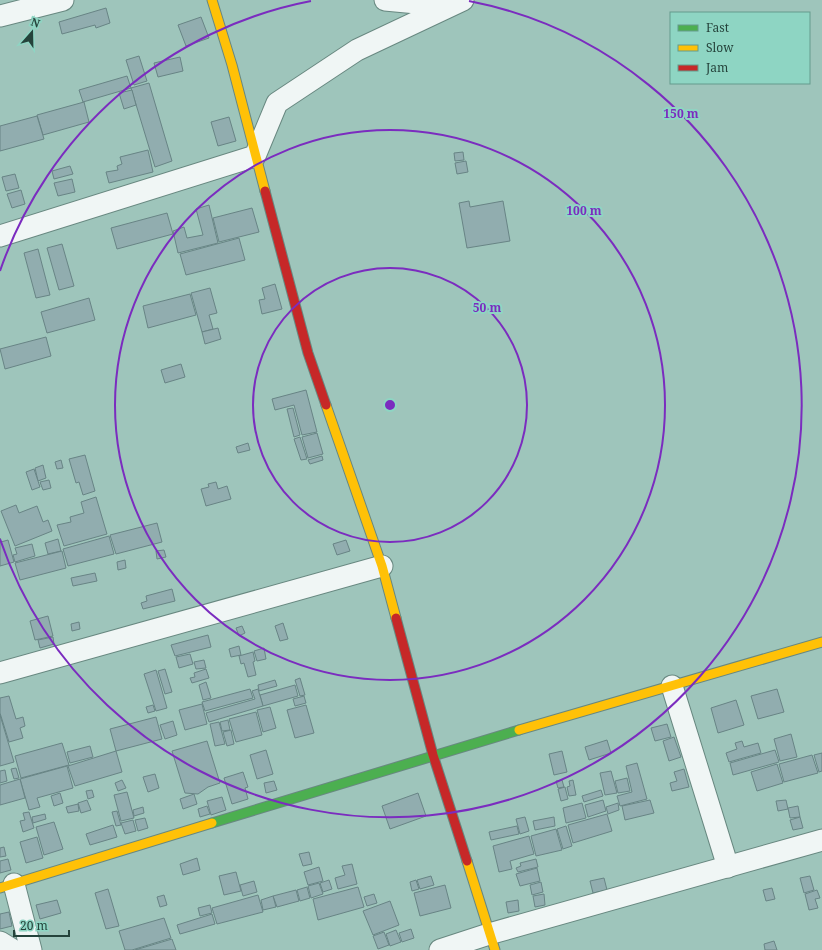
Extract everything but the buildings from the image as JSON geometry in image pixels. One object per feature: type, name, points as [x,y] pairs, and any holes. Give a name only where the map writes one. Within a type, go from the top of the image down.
[{"type":"street","points":[[0,16],[63,0]]},
{"type":"street","points":[[212,0],[232,64],[308,353],[382,566],[433,755],[492,942]]},
{"type":"street","points":[[385,0],[453,2]]},
{"type":"street","points":[[256,156],[277,103],[357,50],[453,2]]},
{"type":"street","points":[[0,236],[256,156]]},
{"type":"street","points":[[0,673],[382,566]]},
{"type":"street","points":[[31,950],[7,886],[433,755],[822,642]]},
{"type":"street","points":[[672,686],[728,867]]},
{"type":"street","points":[[440,950],[492,942],[728,867],[822,840]]},
{"type":"street","points":[[0,942],[13,950]]},
{"type":"traffic: fast","points":[[212,823],[519,730]]},
{"type":"traffic: slow","points":[[212,0],[232,65],[265,191]]},
{"type":"traffic: slow","points":[[326,405],[382,566],[396,618]]},
{"type":"traffic: slow","points":[[519,730],[822,642]]},
{"type":"traffic: slow","points":[[0,888],[212,823]]},
{"type":"traffic: slow","points":[[467,861],[495,950]]},
{"type":"traffic: jam","points":[[265,191],[308,353],[326,405]]},
{"type":"traffic: jam","points":[[396,618],[433,755],[467,861]]}]
